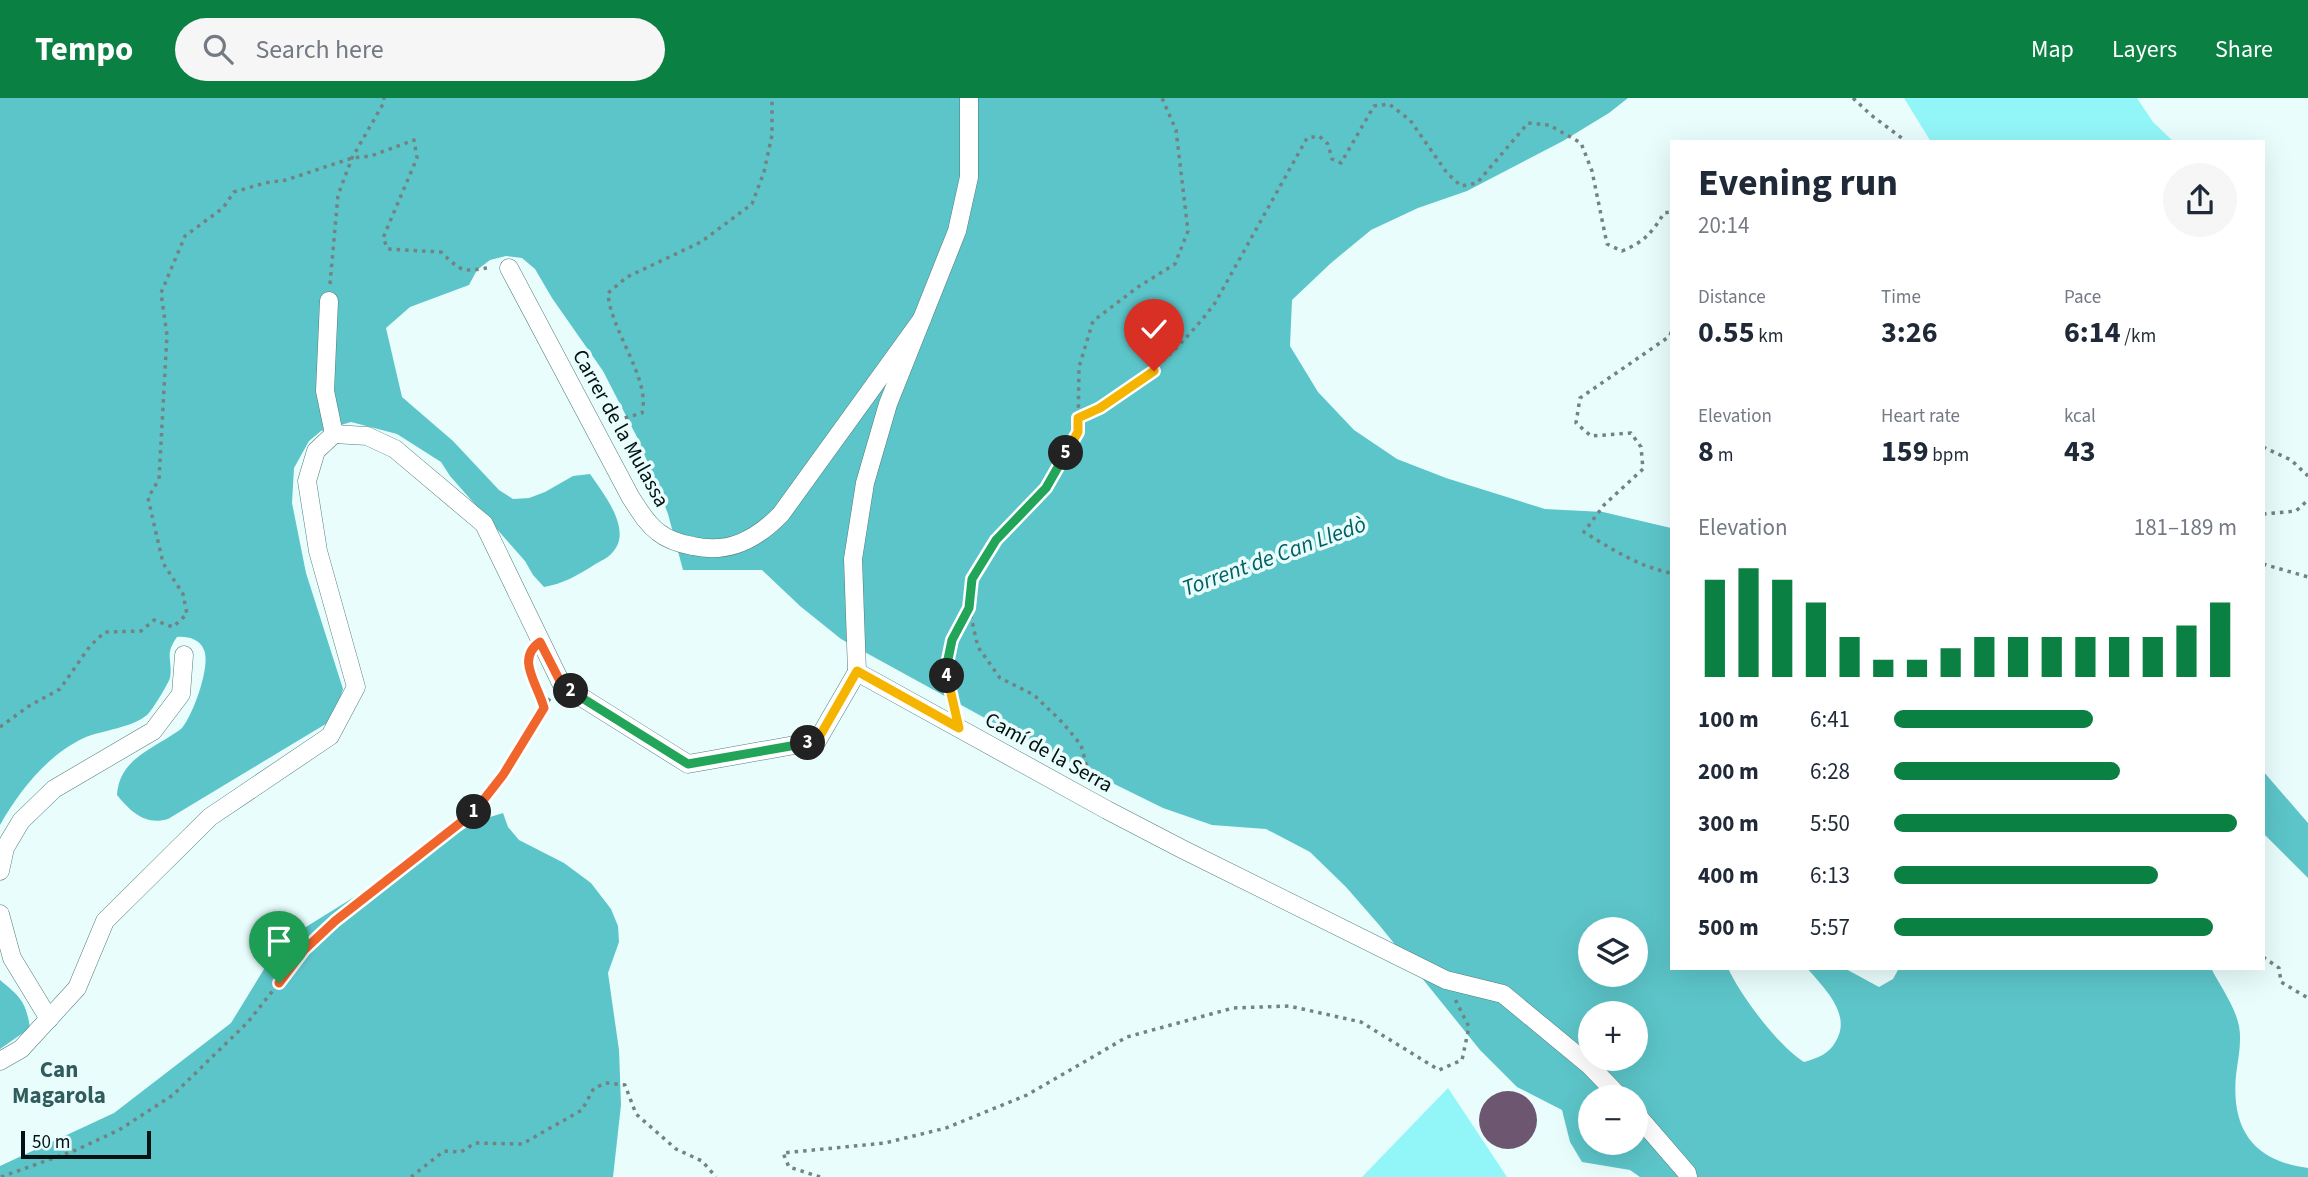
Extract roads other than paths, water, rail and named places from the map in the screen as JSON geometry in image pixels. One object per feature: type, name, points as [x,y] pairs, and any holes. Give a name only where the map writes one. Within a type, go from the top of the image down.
[{"type":"street","points":[[0,1061],[21,1049],[77,988],[105,921],[210,817],[330,737],[356,687],[318,551],[306,481],[316,451],[334,434],[367,436],[395,449],[484,524],[562,685],[688,764],[817,741],[857,671],[853,559],[865,483],[888,404],[957,231],[969,177],[969,98]]},
{"type":"street","name":"Carrer de la Mulassa","points":[[509,268],[631,498],[647,522],[668,538],[683,544],[715,550],[729,548],[759,535],[780,514],[922,319]]},
{"type":"street","points":[[329,301],[325,391],[334,434]]},
{"type":"street","points":[[0,871],[5,848],[21,821],[54,789],[153,731],[181,694],[184,655]]},
{"type":"street","name":"Camí de la Serra","points":[[857,671],[1107,810],[1446,980],[1503,994],[1589,1065],[1608,1085]]},
{"type":"street","points":[[0,914],[12,958],[49,1019]]},
{"type":"street","points":[[1648,1128],[1688,1177]]},
{"type":"waterway","name":"Torrent de Can Lledò","points":[[1024,669],[1348,543],[1432,525],[1520,521],[1584,532],[1670,541]]},
{"type":"waterway","points":[[0,651],[95,666]]},
{"type":"waterway","name":"Torrent de Can Lledò","points":[[2265,803],[2308,853]]},
{"type":"district","name":"Can Magarola","points":[[59,1082]]}]
